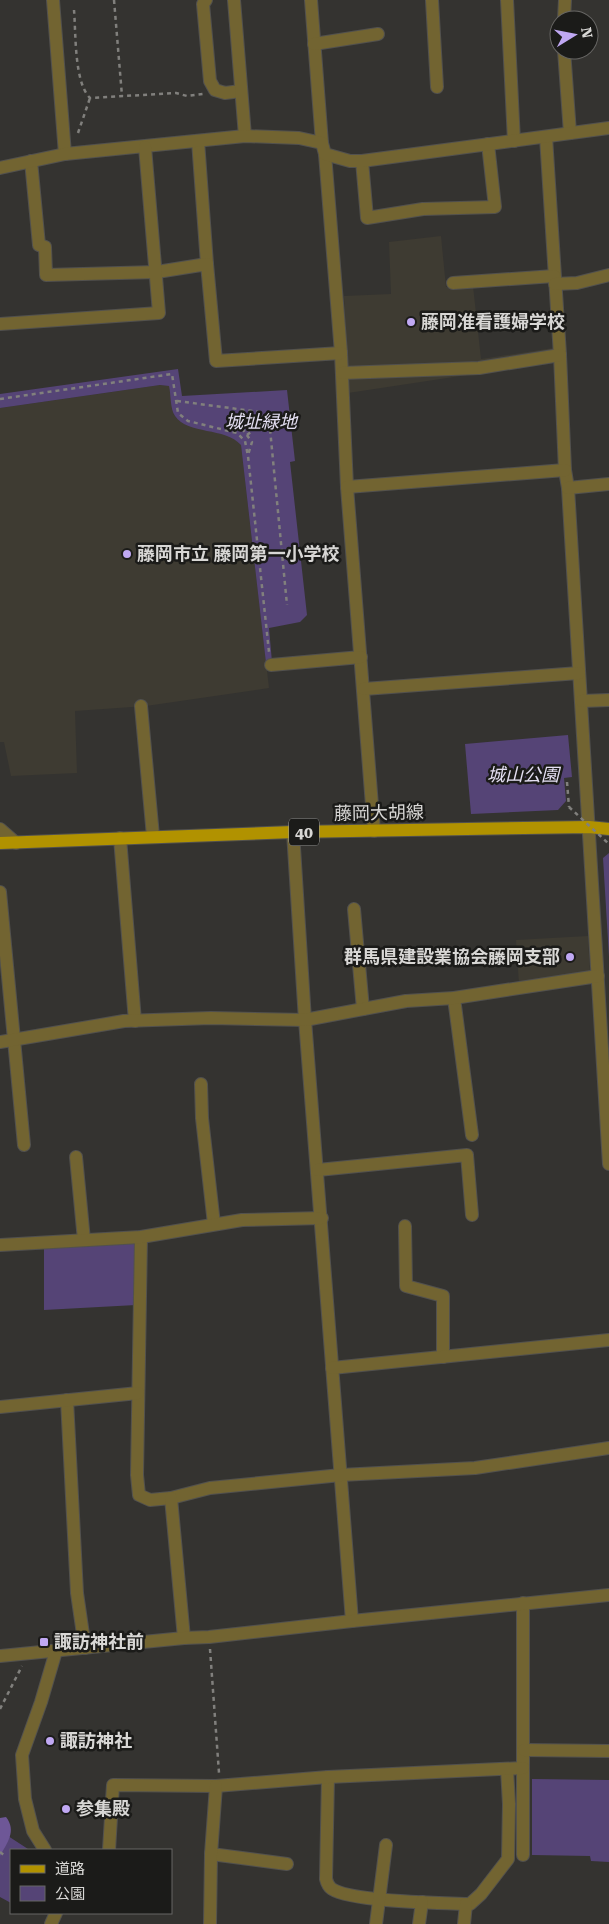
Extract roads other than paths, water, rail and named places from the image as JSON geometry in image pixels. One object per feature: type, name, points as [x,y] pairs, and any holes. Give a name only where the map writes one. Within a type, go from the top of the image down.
[{"type":"main road","name":"藤岡大胡線","points":[[0,843],[293,832],[589,827],[609,829]]},
{"type":"street","points":[[53,0],[65,154]]},
{"type":"street","points":[[206,0],[203,4],[210,82],[215,90],[225,93],[241,91]]},
{"type":"street","points":[[234,0],[245,136]]},
{"type":"street","points":[[311,0],[341,353],[347,487],[374,831]]},
{"type":"street","points":[[432,0],[437,87]]},
{"type":"street","points":[[507,0],[514,141]]},
{"type":"street","points":[[314,44],[378,34]]},
{"type":"street","points":[[565,60],[570,134]]},
{"type":"street","points":[[0,168],[65,154],[141,144],[245,136],[299,138],[350,161],[362,161],[609,128]]},
{"type":"street","points":[[546,137],[609,1164]]},
{"type":"street","points":[[198,141],[216,361],[341,353]]},
{"type":"street","points":[[0,324],[159,313],[157,272],[141,144]]},
{"type":"street","points":[[362,161],[368,218],[423,209],[495,206],[488,144]]},
{"type":"street","points":[[31,161],[39,245],[45,247],[46,276],[157,272],[207,264]]},
{"type":"street","points":[[453,282],[555,280],[576,283],[609,275]]},
{"type":"street","points":[[342,373],[479,368],[560,356]]},
{"type":"street","points":[[347,487],[565,470]]},
{"type":"street","points":[[568,488],[609,484]]},
{"type":"street","points":[[271,665],[361,657]]},
{"type":"street","points":[[364,688],[579,673]]},
{"type":"street","points":[[582,701],[609,700]]},
{"type":"street","points":[[141,706],[152,836]]},
{"type":"street","points":[[0,829],[16,842]]},
{"type":"street","points":[[293,832],[305,1020],[322,1218],[352,1621]]},
{"type":"street","points":[[120,838],[135,1021]]},
{"type":"street","points":[[0,892],[24,1145]]},
{"type":"street","points":[[354,909],[363,1009]]},
{"type":"street","points":[[0,1042],[135,1021],[211,1018],[305,1020],[406,1001],[454,998],[598,976]]},
{"type":"street","points":[[454,998],[472,1135]]},
{"type":"street","points":[[201,1084],[202,1118],[214,1224]]},
{"type":"street","points":[[318,1170],[467,1155],[472,1215]]},
{"type":"street","points":[[76,1157],[84,1240]]},
{"type":"street","points":[[0,1245],[141,1237],[242,1220],[322,1218]]},
{"type":"street","points":[[404,1226],[406,1286],[443,1296],[443,1357]]},
{"type":"street","points":[[141,1237],[137,1475],[139,1495],[150,1500],[171,1498],[210,1488],[341,1476],[475,1468],[609,1448]]},
{"type":"street","points":[[332,1368],[609,1340]]},
{"type":"street","points":[[0,1407],[138,1392]]},
{"type":"street","points":[[67,1400],[77,1593],[85,1648]]},
{"type":"street","points":[[171,1498],[184,1638]]},
{"type":"street","points":[[0,1656],[209,1637],[609,1595]]},
{"type":"street","points":[[523,1603],[523,1855]]},
{"type":"street","points":[[44,1849],[34,1831],[25,1799],[22,1755],[41,1702],[56,1651]]},
{"type":"street","points":[[524,1750],[609,1751]]},
{"type":"street","points":[[109,1849],[113,1785],[216,1786],[328,1777],[523,1768]]},
{"type":"street","points":[[328,1777],[326,1879],[330,1888],[343,1894],[379,1899],[470,1904],[481,1894],[508,1859],[509,1804],[507,1769]]},
{"type":"street","points":[[210,1924],[211,1854],[216,1786]]},
{"type":"street","points":[[376,1924],[386,1845]]},
{"type":"street","points":[[211,1854],[287,1864]]},
{"type":"street","points":[[419,1924],[422,1902]]},
{"type":"street","points":[[464,1924],[466,1904]]},
{"type":"place","name":"藤岡准看護婦学校","points":[[411,322]]},
{"type":"place","name":"藤岡市立 藤岡第一小学校","points":[[127,554]]},
{"type":"place","name":"群馬県建設業協会藤岡支部","points":[[570,957]]},
{"type":"place","name":"諏訪神社前","points":[[44,1642]]},
{"type":"place","name":"諏訪神社","points":[[50,1741]]},
{"type":"place","name":"参集殿","points":[[66,1809]]},
{"type":"park label","name":"城址緑地","points":[[261,422]]},
{"type":"park label","name":"城山公園","points":[[523,775]]}]
